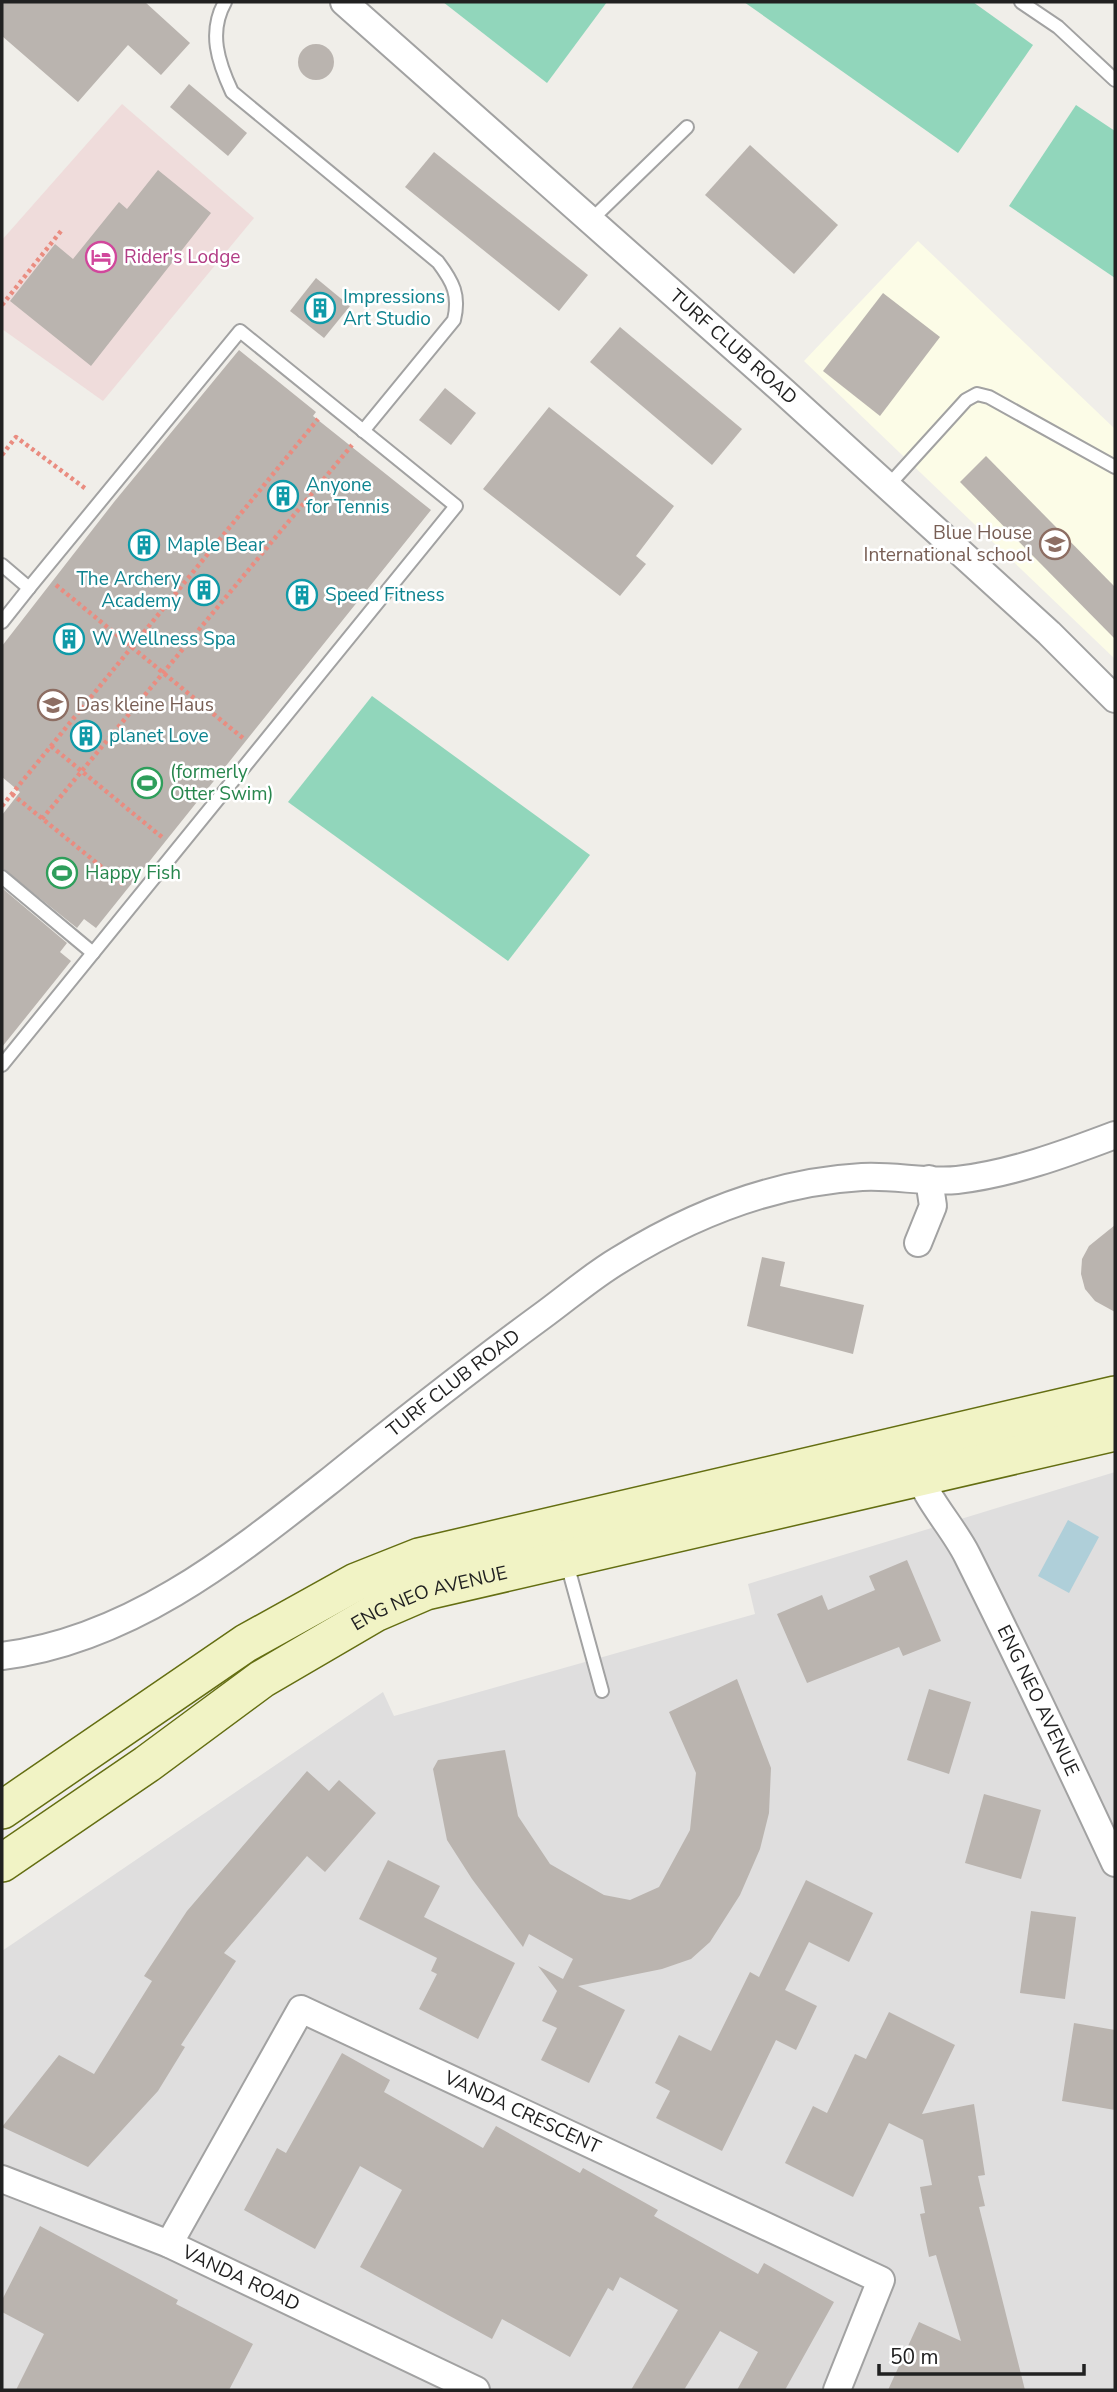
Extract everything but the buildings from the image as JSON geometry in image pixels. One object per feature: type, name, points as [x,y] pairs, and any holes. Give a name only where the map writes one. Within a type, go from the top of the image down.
[{"type":"main road","name":"ENG NEO AVENUE","points":[[2,1810],[246,1643],[356,1582],[419,1557],[1115,1395]]},
{"type":"main road","name":"ENG NEO AVENUE","points":[[2,1863],[147,1764],[262,1679],[375,1613],[426,1591],[1115,1432]]},
{"type":"street","name":"TURF CLUB ROAD","points":[[344,2],[783,391],[1049,634],[1115,699]]},
{"type":"street","name":"TURF CLUB ROAD","points":[[2,1656],[28,1653],[122,1622],[163,1602],[278,1521],[483,1359],[617,1261],[689,1220],[759,1194],[795,1185],[863,1177],[957,1180],[1027,1164],[1115,1135]]},
{"type":"street","points":[[918,1243],[933,1206],[929,1179]]},
{"type":"street","name":"ENG NEO AVENUE","points":[[925,1438],[932,1475],[958,1537],[1040,1702],[1115,1863]]},
{"type":"street","points":[[558,1524],[566,1560]]},
{"type":"street","name":"VANDA CRESCENT","points":[[169,2244],[302,2009],[881,2280],[837,2390]]},
{"type":"street","name":"VANDA ROAD","points":[[2,2179],[169,2244],[476,2390]]},
{"type":"lane","points":[[225,2],[214,32],[220,66],[232,92],[438,262],[452,281],[458,302],[454,320],[363,431]]},
{"type":"lane","points":[[1021,2],[1058,27],[1115,80]]},
{"type":"lane","points":[[589,221],[687,127]]},
{"type":"lane","points":[[2,622],[240,331],[456,506],[2,1065]]},
{"type":"lane","points":[[887,488],[966,400],[977,394],[989,397],[1115,467]]},
{"type":"lane","points":[[2,565],[29,588]]},
{"type":"lane","points":[[2,877],[93,953]]},
{"type":"lane","points":[[566,1560],[602,1691]]},
{"type":"path","points":[[2,305],[61,231]]},
{"type":"path","points":[[2,806],[330,404]]},
{"type":"path","points":[[42,819],[363,431]]},
{"type":"path","points":[[2,455],[16,437],[101,500]]},
{"type":"path","points":[[41,573],[258,750]]},
{"type":"path","points":[[51,746],[177,850]]},
{"type":"path","points":[[12,794],[138,897]]},
{"type":"shaded area","points":[[122,104],[254,218],[103,401],[2,329],[2,240]]},
{"type":"shaded area","name":"Blue House International school","points":[[918,241],[1115,429],[1115,659],[804,361]]},
{"type":"shaded area","points":[[1115,1472],[1115,2390],[2,2390],[2,1951],[383,1692],[394,1716],[755,1614],[748,1584]]},
{"type":"green space","points":[[443,2],[607,2],[547,83]]},
{"type":"green space","points":[[744,2],[973,2],[1033,45],[958,153]]},
{"type":"green space","points":[[1076,105],[1115,131],[1115,278],[1009,206]]},
{"type":"green space","points":[[372,696],[590,855],[508,961],[288,802]]},
{"type":"water","points":[[1068,1520],[1099,1537],[1069,1593],[1038,1576]]},
{"type":"place","name":"Rider's Lodge","points":[[101,257]]},
{"type":"place","name":"Impressions Art Studio","points":[[320,308]]},
{"type":"place","name":"Anyone for Tennis","points":[[283,496]]},
{"type":"place","name":"Blue House International school","points":[[1055,544]]},
{"type":"place","name":"Maple Bear","points":[[144,545]]},
{"type":"place","name":"The Archery Academy","points":[[204,590]]},
{"type":"place","name":"Speed Fitness","points":[[302,595]]},
{"type":"place","name":"W Wellness Spa","points":[[69,639]]},
{"type":"place","name":"Das kleine Haus","points":[[53,705]]},
{"type":"place","name":"planet Love","points":[[86,736]]},
{"type":"place","name":"(formerly Otter Swim)","points":[[147,783]]},
{"type":"place","name":"Happy Fish","points":[[62,873]]}]
